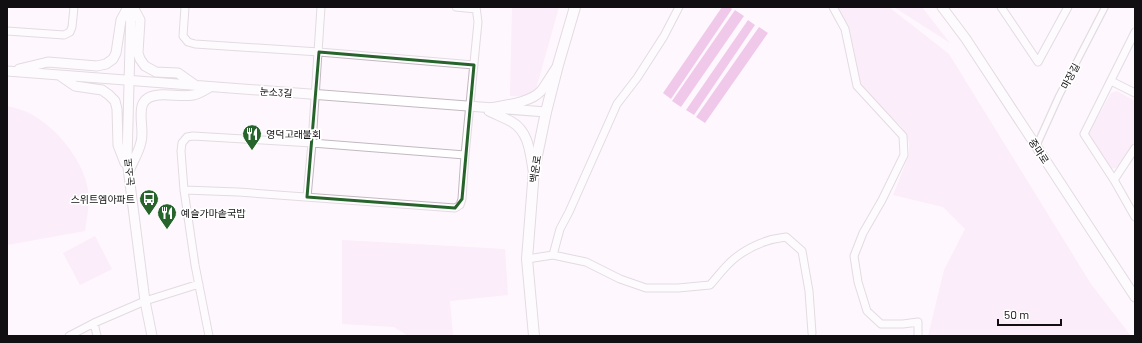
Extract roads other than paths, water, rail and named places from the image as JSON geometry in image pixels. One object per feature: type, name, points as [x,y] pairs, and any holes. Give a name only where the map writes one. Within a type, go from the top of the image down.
[{"type":"main road","name":"백운로","points":[[534,336],[527,259],[534,170],[546,112],[575,7]]},
{"type":"street","points":[[7,31],[64,36],[70,32],[72,27],[74,7]]},
{"type":"street","points":[[8,71],[48,62],[97,66],[106,64],[113,59],[116,53],[121,20],[131,7],[140,20],[138,53],[140,60],[145,66],[156,72],[178,73],[196,85]]},
{"type":"street","name":"눈소로","points":[[131,7],[127,160],[145,301],[152,336]]},
{"type":"street","points":[[185,7],[183,36],[188,42],[196,44],[318,52],[474,65]]},
{"type":"street","points":[[306,197],[312,144],[321,7]]},
{"type":"street","points":[[184,190],[238,192],[455,208],[460,205],[462,199],[478,22],[476,8],[456,7]]},
{"type":"street","points":[[553,255],[560,229],[617,104],[664,36],[679,7]]},
{"type":"street","points":[[833,7],[845,29],[856,86],[903,136],[904,156],[882,200],[863,233],[854,256],[858,282],[867,311],[881,324],[918,322],[918,336]]},
{"type":"street","name":"중마로","points":[[942,7],[966,39],[1135,296]]},
{"type":"street","points":[[1003,8],[1038,62],[1068,7]]},
{"type":"street","name":"마장길","points":[[1036,147],[1059,96],[1105,7]]},
{"type":"street","points":[[1135,32],[1084,134],[1114,180],[1135,218]]},
{"type":"street","points":[[534,170],[527,139],[520,128],[513,122],[489,111],[490,108],[532,98],[540,92],[558,65]]},
{"type":"street","name":"눈소3길","points":[[8,71],[546,112]]},
{"type":"street","points":[[58,75],[75,86],[102,90],[115,101],[117,109],[118,145],[129,172]]},
{"type":"street","points":[[1111,80],[1135,93]]},
{"type":"street","points":[[129,172],[142,141],[140,116],[141,108],[145,101],[152,96],[159,95],[194,95],[211,86]]},
{"type":"street","points":[[209,336],[184,190],[181,151],[182,143],[187,137],[465,155]]},
{"type":"street","points":[[1114,180],[1135,148]]},
{"type":"street","points":[[527,259],[553,255],[586,262],[620,280],[646,288],[678,288],[710,285],[734,258],[750,248],[774,238],[786,238],[802,251],[809,291],[812,333]]},
{"type":"street","points":[[69,336],[94,323],[145,301],[199,284]]},
{"type":"street","points":[[94,323],[97,336]]},
{"type":"place","name":"영덕고래불회","points":[[252,151]]},
{"type":"place","name":"스위트엠아파트","points":[[149,216]]},
{"type":"place","name":"예슬가마솥국밥","points":[[167,230]]}]
